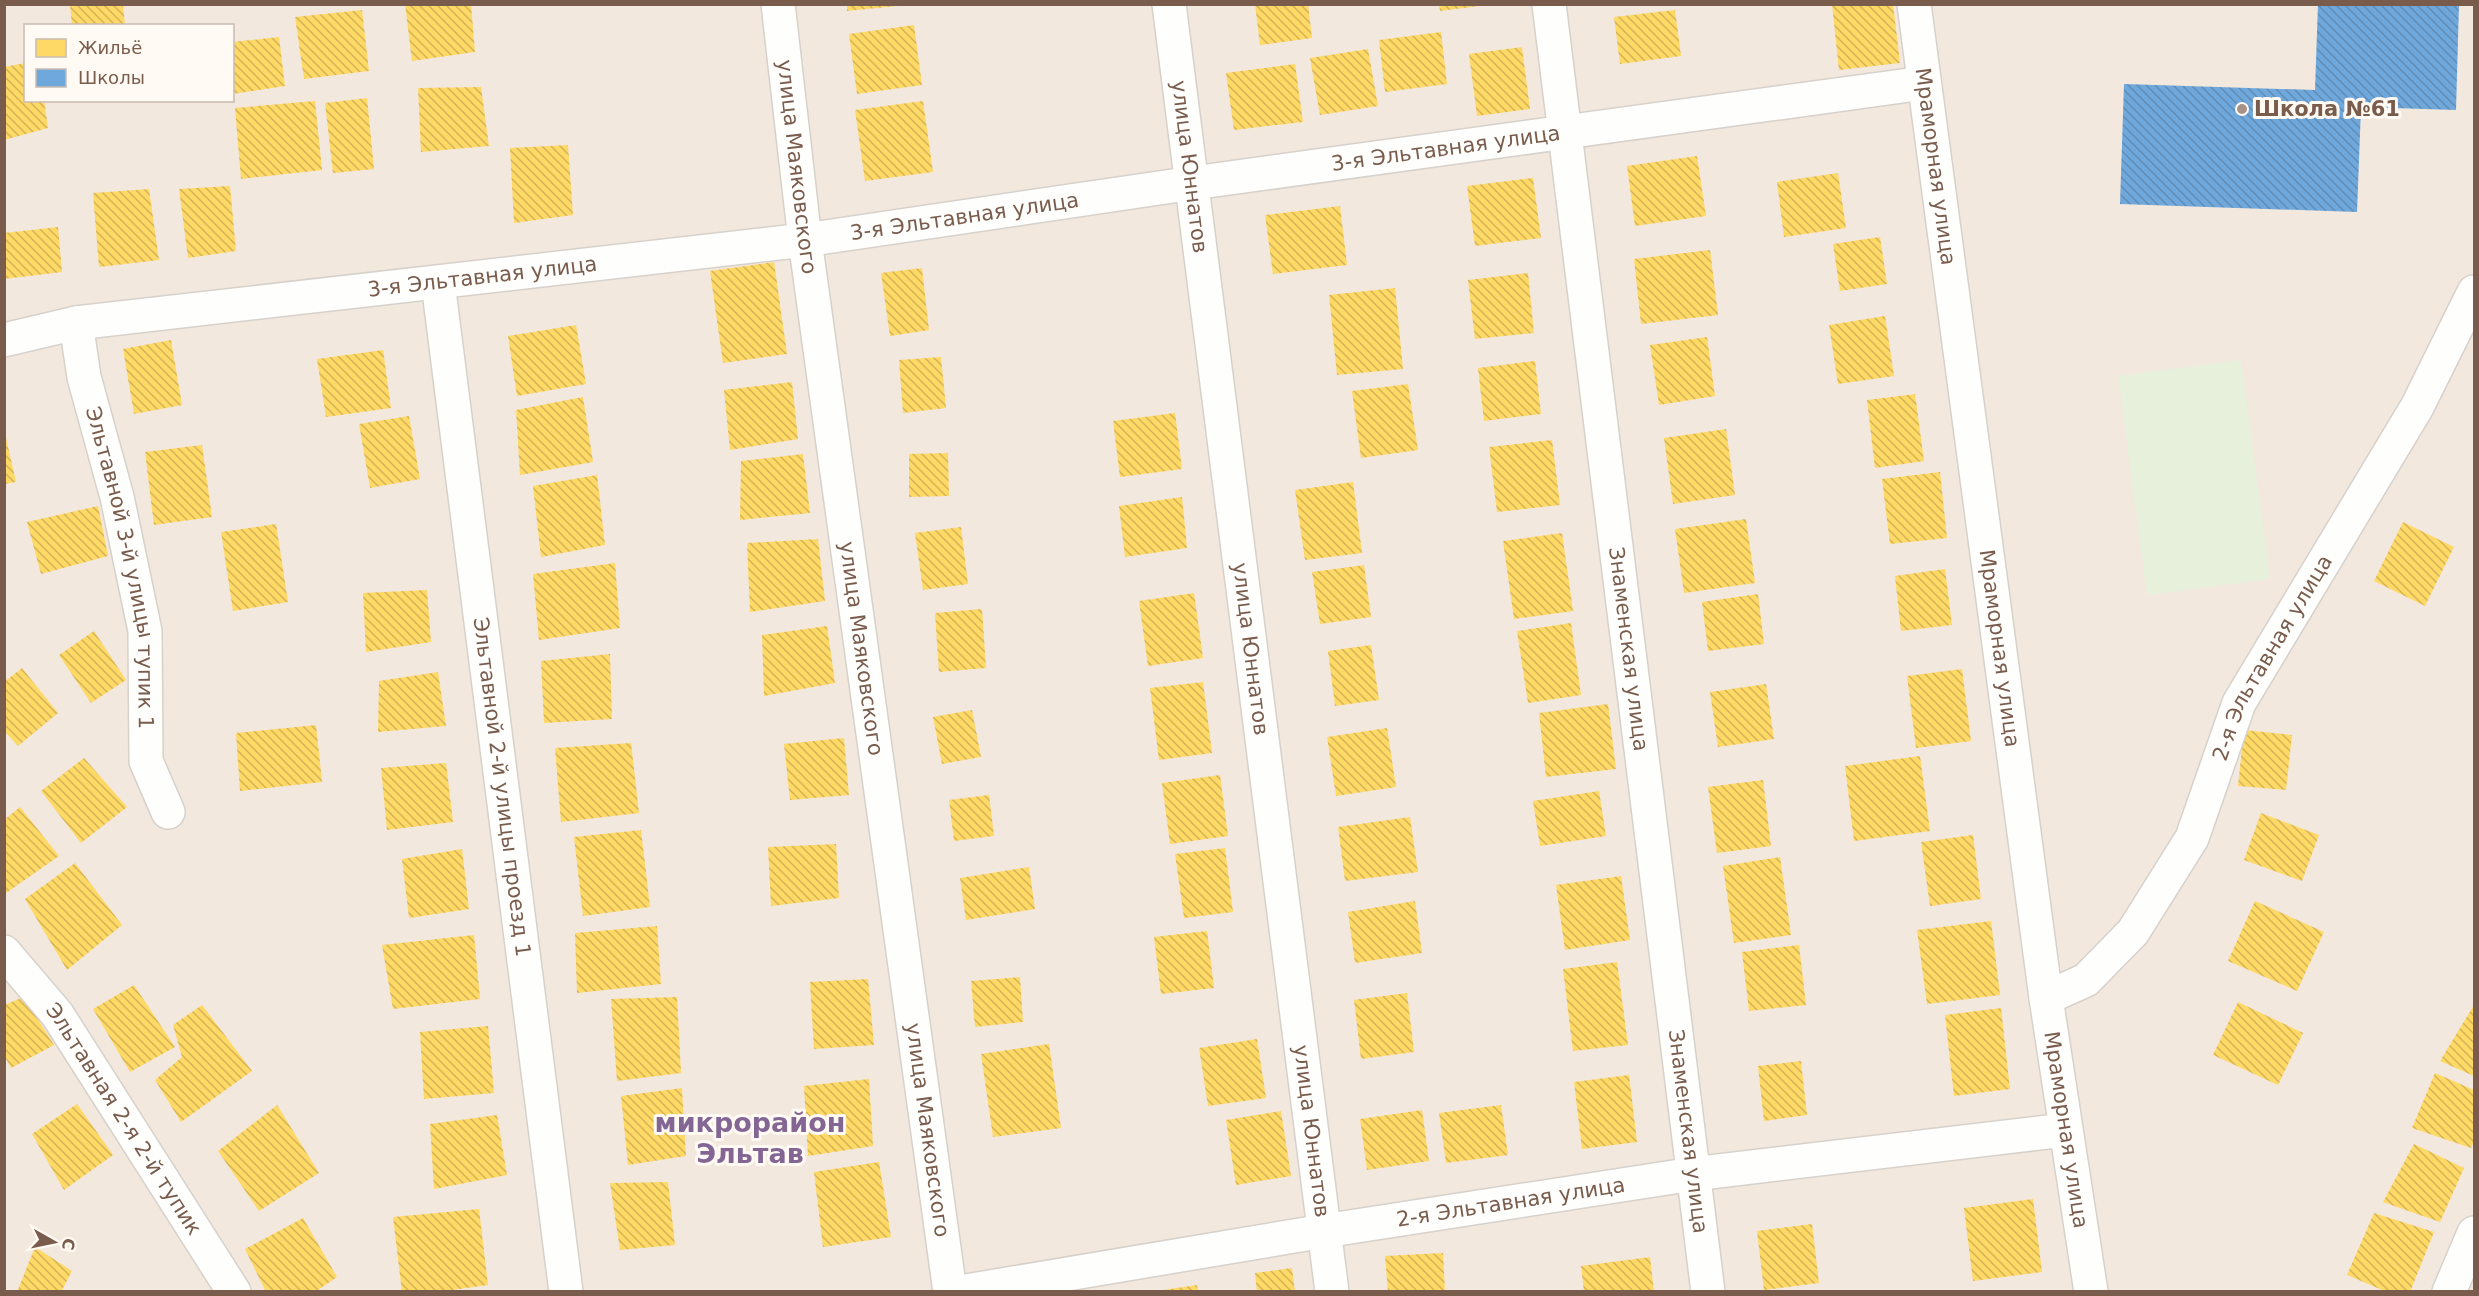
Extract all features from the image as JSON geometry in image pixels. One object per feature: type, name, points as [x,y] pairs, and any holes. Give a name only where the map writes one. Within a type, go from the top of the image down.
[{"type":"street","name":"улица Маяковского","points":[[778,4],[805,240],[950,1292]]},
{"type":"street","name":"улица Юннатов","points":[[1169,4],[1332,1292]]},
{"type":"street","name":"Знаменская улица","points":[[1549,4],[1708,1292]]},
{"type":"street","name":"Мраморная улица","points":[[1914,4],[2046,998],[2091,1292]]},
{"type":"street","name":"3-я Эльтавная улица","points":[[4,339],[76,322],[805,240],[1193,183],[1924,83]]},
{"type":"street","name":"Эльтавной 2-й улицы проезд 1","points":[[438,283],[566,1292]]},
{"type":"street","name":"2-я Эльтавная улица","points":[[2046,998],[2086,980],[2133,932],[2192,838],[2239,703],[2417,407],[2475,292]]},
{"type":"street","name":"Эльтавной 3-й улицы тупик 1","points":[[76,322],[84,376],[117,497],[145,631],[146,761],[168,812]]},
{"type":"street","name":"Эльтавная 2-я 2-й тупик","points":[[4,952],[57,1014],[234,1292]]},
{"type":"street","name":"2-я Эльтавная улица","points":[[960,1292],[1324,1231],[1693,1174],[2065,1130]]},
{"type":"street","points":[[2449,1292],[2475,1233]]},
{"type":"shaded area","points":[[5,5],[2474,5],[2474,1291],[5,1291]]},
{"type":"green space","points":[[2241,360],[2270,579],[2147,595],[2118,376]]},
{"type":"building: Жильё","points":[[70,4],[123,4],[125,24],[72,24]]},
{"type":"building: Жильё","points":[[405,4],[471,4],[475,52],[412,61]]},
{"type":"building: Жильё","points":[[847,4],[897,4],[897,6],[847,11]]},
{"type":"building: Жильё","points":[[1255,4],[1308,4],[1312,38],[1260,45]]},
{"type":"building: Жильё","points":[[1439,4],[1479,4],[1479,6],[1440,11]]},
{"type":"building: Жильё","points":[[1832,4],[1893,4],[1900,63],[1839,70]]},
{"type":"building: Жильё","points":[[362,10],[369,71],[304,79],[295,17]]},
{"type":"building: Жильё","points":[[1675,10],[1681,56],[1620,64],[1614,17]]},
{"type":"building: Жильё","points":[[914,25],[922,85],[857,94],[849,34]]},
{"type":"building: Жильё","points":[[1441,32],[1447,84],[1385,92],[1379,40]]},
{"type":"building: Жильё","points":[[279,37],[285,86],[234,94],[234,42]]},
{"type":"building: Жильё","points":[[1522,47],[1530,109],[1477,116],[1469,54]]},
{"type":"building: Жильё","points":[[1368,49],[1378,106],[1320,115],[1310,58]]},
{"type":"building: Жильё","points":[[24,63],[24,102],[44,102],[48,128],[4,140],[4,67]]},
{"type":"building: Жильё","points":[[1295,64],[1303,122],[1234,130],[1226,73]]},
{"type":"building: Жильё","points":[[481,87],[489,146],[421,152],[418,88]]},
{"type":"building: Жильё","points":[[367,98],[374,169],[333,173],[325,103]]},
{"type":"building: Жильё","points":[[315,101],[322,170],[241,179],[235,108]]},
{"type":"building: Жильё","points":[[923,101],[933,172],[865,181],[855,110]]},
{"type":"building: Жильё","points":[[568,145],[573,215],[514,223],[510,148]]},
{"type":"building: Жильё","points":[[1697,156],[1706,216],[1635,226],[1627,166]]},
{"type":"building: Жильё","points":[[1838,173],[1846,228],[1784,237],[1777,182]]},
{"type":"building: Жильё","points":[[1533,178],[1541,238],[1475,246],[1467,186]]},
{"type":"building: Жильё","points":[[230,186],[236,251],[188,258],[179,189]]},
{"type":"building: Жильё","points":[[149,189],[159,260],[99,267],[93,193]]},
{"type":"building: Жильё","points":[[1340,206],[1347,265],[1273,274],[1265,215]]},
{"type":"building: Жильё","points":[[58,227],[62,272],[4,279],[4,233]]},
{"type":"building: Жильё","points":[[1880,237],[1887,284],[1840,291],[1833,244]]},
{"type":"building: Жильё","points":[[1710,250],[1718,315],[1641,324],[1634,259]]},
{"type":"building: Жильё","points":[[774,262],[787,354],[723,363],[710,271]]},
{"type":"building: Жильё","points":[[922,268],[929,330],[890,336],[881,273]]},
{"type":"building: Жильё","points":[[1528,273],[1534,333],[1475,339],[1468,280]]},
{"type":"building: Жильё","points":[[1395,288],[1403,369],[1337,375],[1329,295]]},
{"type":"building: Жильё","points":[[1885,316],[1894,376],[1838,384],[1829,325]]},
{"type":"building: Жильё","points":[[576,325],[586,384],[517,396],[508,336]]},
{"type":"building: Жильё","points":[[1707,337],[1715,396],[1659,405],[1650,345]]},
{"type":"building: Жильё","points":[[171,340],[182,405],[134,414],[123,349]]},
{"type":"building: Жильё","points":[[383,350],[391,408],[326,417],[317,359]]},
{"type":"building: Жильё","points":[[941,357],[946,408],[903,413],[899,360]]},
{"type":"building: Жильё","points":[[1535,361],[1541,414],[1484,421],[1478,368]]},
{"type":"building: Жильё","points":[[792,382],[798,439],[730,450],[724,390]]},
{"type":"building: Жильё","points":[[1408,384],[1418,450],[1361,458],[1352,391]]},
{"type":"building: Жильё","points":[[1915,394],[1924,461],[1875,468],[1867,400]]},
{"type":"building: Жильё","points":[[583,397],[593,462],[520,475],[516,410]]},
{"type":"building: Жильё","points":[[1175,413],[1182,469],[1120,477],[1113,421]]},
{"type":"building: Жильё","points":[[409,416],[420,479],[370,488],[359,424]]},
{"type":"building: Жильё","points":[[4,429],[16,482],[4,484]]},
{"type":"building: Жильё","points":[[1726,429],[1735,495],[1673,504],[1664,438]]},
{"type":"building: Жильё","points":[[1552,440],[1560,505],[1497,512],[1489,447]]},
{"type":"building: Жильё","points":[[202,445],[212,517],[154,525],[145,452]]},
{"type":"building: Жильё","points":[[948,453],[949,496],[909,497],[909,454]]},
{"type":"building: Жильё","points":[[803,454],[810,513],[740,520],[741,461]]},
{"type":"building: Жильё","points":[[1940,472],[1947,538],[1890,544],[1882,479]]},
{"type":"building: Жильё","points":[[597,475],[605,545],[541,557],[533,486]]},
{"type":"building: Жильё","points":[[1353,482],[1362,553],[1305,560],[1295,490]]},
{"type":"building: Жильё","points":[[1182,497],[1187,548],[1125,557],[1119,506]]},
{"type":"building: Жильё","points":[[98,506],[108,556],[41,574],[27,522]]},
{"type":"building: Жильё","points":[[1746,519],[1755,583],[1684,593],[1675,529]]},
{"type":"building: Жильё","points":[[2403,522],[2454,547],[2425,606],[2374,581]]},
{"type":"building: Жильё","points":[[276,524],[288,602],[233,611],[221,532]]},
{"type":"building: Жильё","points":[[961,527],[968,584],[923,590],[915,533]]},
{"type":"building: Жильё","points":[[1562,533],[1573,611],[1514,619],[1503,541]]},
{"type":"building: Жильё","points":[[818,539],[825,601],[750,612],[747,543]]},
{"type":"building: Жильё","points":[[615,563],[620,628],[539,640],[533,574]]},
{"type":"building: Жильё","points":[[1364,565],[1371,617],[1320,624],[1312,572]]},
{"type":"building: Жильё","points":[[1945,569],[1952,625],[1901,631],[1895,576]]},
{"type":"building: Жильё","points":[[427,590],[431,642],[366,652],[363,593]]},
{"type":"building: Жильё","points":[[1194,593],[1203,658],[1148,666],[1139,601]]},
{"type":"building: Жильё","points":[[1758,594],[1764,644],[1708,651],[1702,602]]},
{"type":"building: Жильё","points":[[982,609],[986,668],[939,672],[935,613]]},
{"type":"building: Жильё","points":[[1571,623],[1581,695],[1528,703],[1517,631]]},
{"type":"building: Жильё","points":[[827,626],[835,683],[764,696],[762,635]]},
{"type":"building: Жильё","points":[[94,631],[126,680],[91,703],[59,655]]},
{"type":"building: Жильё","points":[[1371,645],[1379,700],[1335,706],[1328,651]]},
{"type":"building: Жильё","points":[[610,654],[612,719],[544,723],[541,661]]},
{"type":"building: Жильё","points":[[22,668],[58,713],[18,746],[4,731],[4,682]]},
{"type":"building: Жильё","points":[[1962,669],[1971,741],[1916,748],[1907,676]]},
{"type":"building: Жильё","points":[[438,672],[446,726],[378,732],[379,681]]},
{"type":"building: Жильё","points":[[1203,682],[1212,753],[1159,760],[1150,688]]},
{"type":"building: Жильё","points":[[1766,684],[1774,739],[1718,747],[1710,692]]},
{"type":"building: Жильё","points":[[1608,704],[1616,769],[1546,777],[1539,713]]},
{"type":"building: Жильё","points":[[972,710],[981,757],[942,764],[933,717]]},
{"type":"building: Жильё","points":[[316,725],[322,782],[240,791],[236,733]]},
{"type":"building: Жильё","points":[[1387,728],[1396,787],[1336,796],[1327,737]]},
{"type":"building: Жильё","points":[[2244,730],[2292,735],[2286,790],[2238,786]]},
{"type":"building: Жильё","points":[[844,738],[849,795],[790,800],[784,744]]},
{"type":"building: Жильё","points":[[631,743],[639,813],[561,822],[555,748]]},
{"type":"building: Жильё","points":[[1920,756],[1930,831],[1854,841],[1845,766]]},
{"type":"building: Жильё","points":[[84,758],[127,807],[81,843],[41,791]]},
{"type":"building: Жильё","points":[[446,763],[453,822],[387,830],[381,768]]},
{"type":"building: Жильё","points":[[1220,775],[1228,836],[1170,844],[1162,783]]},
{"type":"building: Жильё","points":[[1763,780],[1771,846],[1717,853],[1708,787]]},
{"type":"building: Жильё","points":[[1599,791],[1606,836],[1540,846],[1533,801]]},
{"type":"building: Жильё","points":[[989,795],[994,836],[954,841],[949,800]]},
{"type":"building: Жильё","points":[[20,807],[59,856],[6,893],[4,820]]},
{"type":"building: Жильё","points":[[2261,813],[2319,835],[2302,881],[2244,860]]},
{"type":"building: Жильё","points":[[1410,817],[1418,872],[1345,881],[1338,827]]},
{"type":"building: Жильё","points":[[641,830],[650,907],[583,916],[574,837]]},
{"type":"building: Жильё","points":[[1973,835],[1981,899],[1930,906],[1921,842]]},
{"type":"building: Жильё","points":[[836,844],[839,898],[771,906],[768,847]]},
{"type":"building: Жильё","points":[[1225,848],[1233,912],[1184,918],[1175,854]]},
{"type":"building: Жильё","points":[[462,849],[469,909],[409,918],[402,859]]},
{"type":"building: Жильё","points":[[1780,857],[1791,935],[1734,943],[1723,866]]},
{"type":"building: Жильё","points":[[75,863],[122,925],[67,970],[25,899]]},
{"type":"building: Жильё","points":[[1029,867],[1035,909],[966,920],[960,878]]},
{"type":"building: Жильё","points":[[1621,876],[1630,940],[1565,950],[1556,885]]},
{"type":"building: Жильё","points":[[1415,901],[1422,953],[1355,963],[1348,912]]},
{"type":"building: Жильё","points":[[2255,901],[2324,932],[2297,991],[2228,961]]},
{"type":"building: Жильё","points":[[1991,921],[2000,995],[1927,1004],[1917,930]]},
{"type":"building: Жильё","points":[[657,926],[661,984],[577,993],[575,933]]},
{"type":"building: Жильё","points":[[1207,931],[1214,988],[1161,994],[1154,937]]},
{"type":"building: Жильё","points":[[474,935],[480,999],[393,1009],[382,945]]},
{"type":"building: Жильё","points":[[1799,945],[1806,1005],[1749,1011],[1742,952]]},
{"type":"building: Жильё","points":[[1617,962],[1628,1045],[1573,1051],[1563,969]]},
{"type":"building: Жильё","points":[[1020,977],[1023,1022],[975,1027],[971,981]]},
{"type":"building: Жильё","points":[[868,979],[874,1045],[814,1049],[810,982]]},
{"type":"building: Жильё","points":[[134,985],[175,1047],[130,1072],[93,1009]]},
{"type":"building: Жильё","points":[[1407,993],[1414,1052],[1361,1059],[1354,1000]]},
{"type":"building: Жильё","points":[[24,997],[54,1045],[11,1068],[4,1055],[4,1005]]},
{"type":"building: Жильё","points":[[677,997],[681,1073],[617,1081],[611,999]]},
{"type":"building: Жильё","points":[[2238,1002],[2303,1033],[2278,1085],[2213,1055]]},
{"type":"building: Жильё","points":[[202,1005],[252,1071],[181,1122],[155,1080],[182,1057],[173,1025]]},
{"type":"building: Жильё","points":[[2474,1005],[2474,1076],[2440,1061]]},
{"type":"building: Жильё","points":[[2001,1008],[2010,1089],[1954,1096],[1945,1015]]},
{"type":"building: Жильё","points":[[488,1026],[494,1093],[424,1099],[420,1032]]},
{"type":"building: Жильё","points":[[1257,1039],[1266,1098],[1208,1106],[1199,1048]]},
{"type":"building: Жильё","points":[[1049,1044],[1061,1128],[993,1137],[981,1054]]},
{"type":"building: Жильё","points":[[1801,1061],[1807,1115],[1764,1121],[1758,1066]]},
{"type":"building: Жильё","points":[[2435,1073],[2474,1090],[2474,1141],[2471,1148],[2412,1128]]},
{"type":"building: Жильё","points":[[1629,1075],[1637,1142],[1582,1149],[1574,1082]]},
{"type":"building: Жильё","points":[[869,1079],[873,1146],[808,1156],[804,1086]]},
{"type":"building: Жильё","points":[[682,1088],[686,1156],[628,1165],[621,1096]]},
{"type":"building: Жильё","points":[[77,1104],[113,1155],[64,1190],[32,1134]]},
{"type":"building: Жильё","points":[[277,1105],[319,1173],[259,1211],[218,1151]]},
{"type":"building: Жильё","points":[[1501,1105],[1508,1155],[1446,1163],[1439,1113]]},
{"type":"building: Жильё","points":[[1422,1110],[1429,1161],[1367,1170],[1360,1119]]},
{"type":"building: Жильё","points":[[1281,1111],[1291,1176],[1236,1185],[1226,1120]]},
{"type":"building: Жильё","points":[[497,1115],[507,1175],[434,1189],[430,1124]]},
{"type":"building: Жильё","points":[[2414,1144],[2464,1168],[2440,1222],[2383,1202]]},
{"type":"building: Жильё","points":[[879,1162],[891,1237],[823,1247],[814,1172]]},
{"type":"building: Жильё","points":[[668,1182],[675,1245],[620,1250],[610,1183]]},
{"type":"building: Жильё","points":[[2033,1199],[2042,1272],[1973,1281],[1964,1208]]},
{"type":"building: Жильё","points":[[479,1209],[488,1285],[438,1292],[402,1292],[393,1217]]},
{"type":"building: Жильё","points":[[2374,1213],[2434,1232],[2410,1292],[2387,1292],[2347,1275]]},
{"type":"building: Жильё","points":[[303,1218],[337,1277],[315,1292],[266,1292],[245,1249]]},
{"type":"building: Жильё","points":[[1812,1224],[1819,1283],[1764,1290],[1757,1231]]},
{"type":"building: Жильё","points":[[35,1247],[72,1271],[61,1292],[17,1292]]},
{"type":"building: Жильё","points":[[1443,1253],[1445,1292],[1388,1292],[1385,1256]]},
{"type":"building: Жильё","points":[[1650,1257],[1654,1292],[1584,1292],[1581,1266]]},
{"type":"building: Жильё","points":[[1292,1268],[1295,1292],[1257,1292],[1255,1273]]},
{"type":"building: Жильё","points":[[1197,1285],[1198,1292],[1163,1292],[1163,1290]]},
{"type":"building: Школы","name":"Школа №61","points":[[2318,4],[2459,4],[2456,110],[2361,107],[2357,212],[2120,204],[2124,84],[2315,90]]},
{"type":"place","name":"Школа №61","points":[[2242,109]]},
{"type":"district","name":"микрорайон Эльтав","points":[[750,1138]]}]
